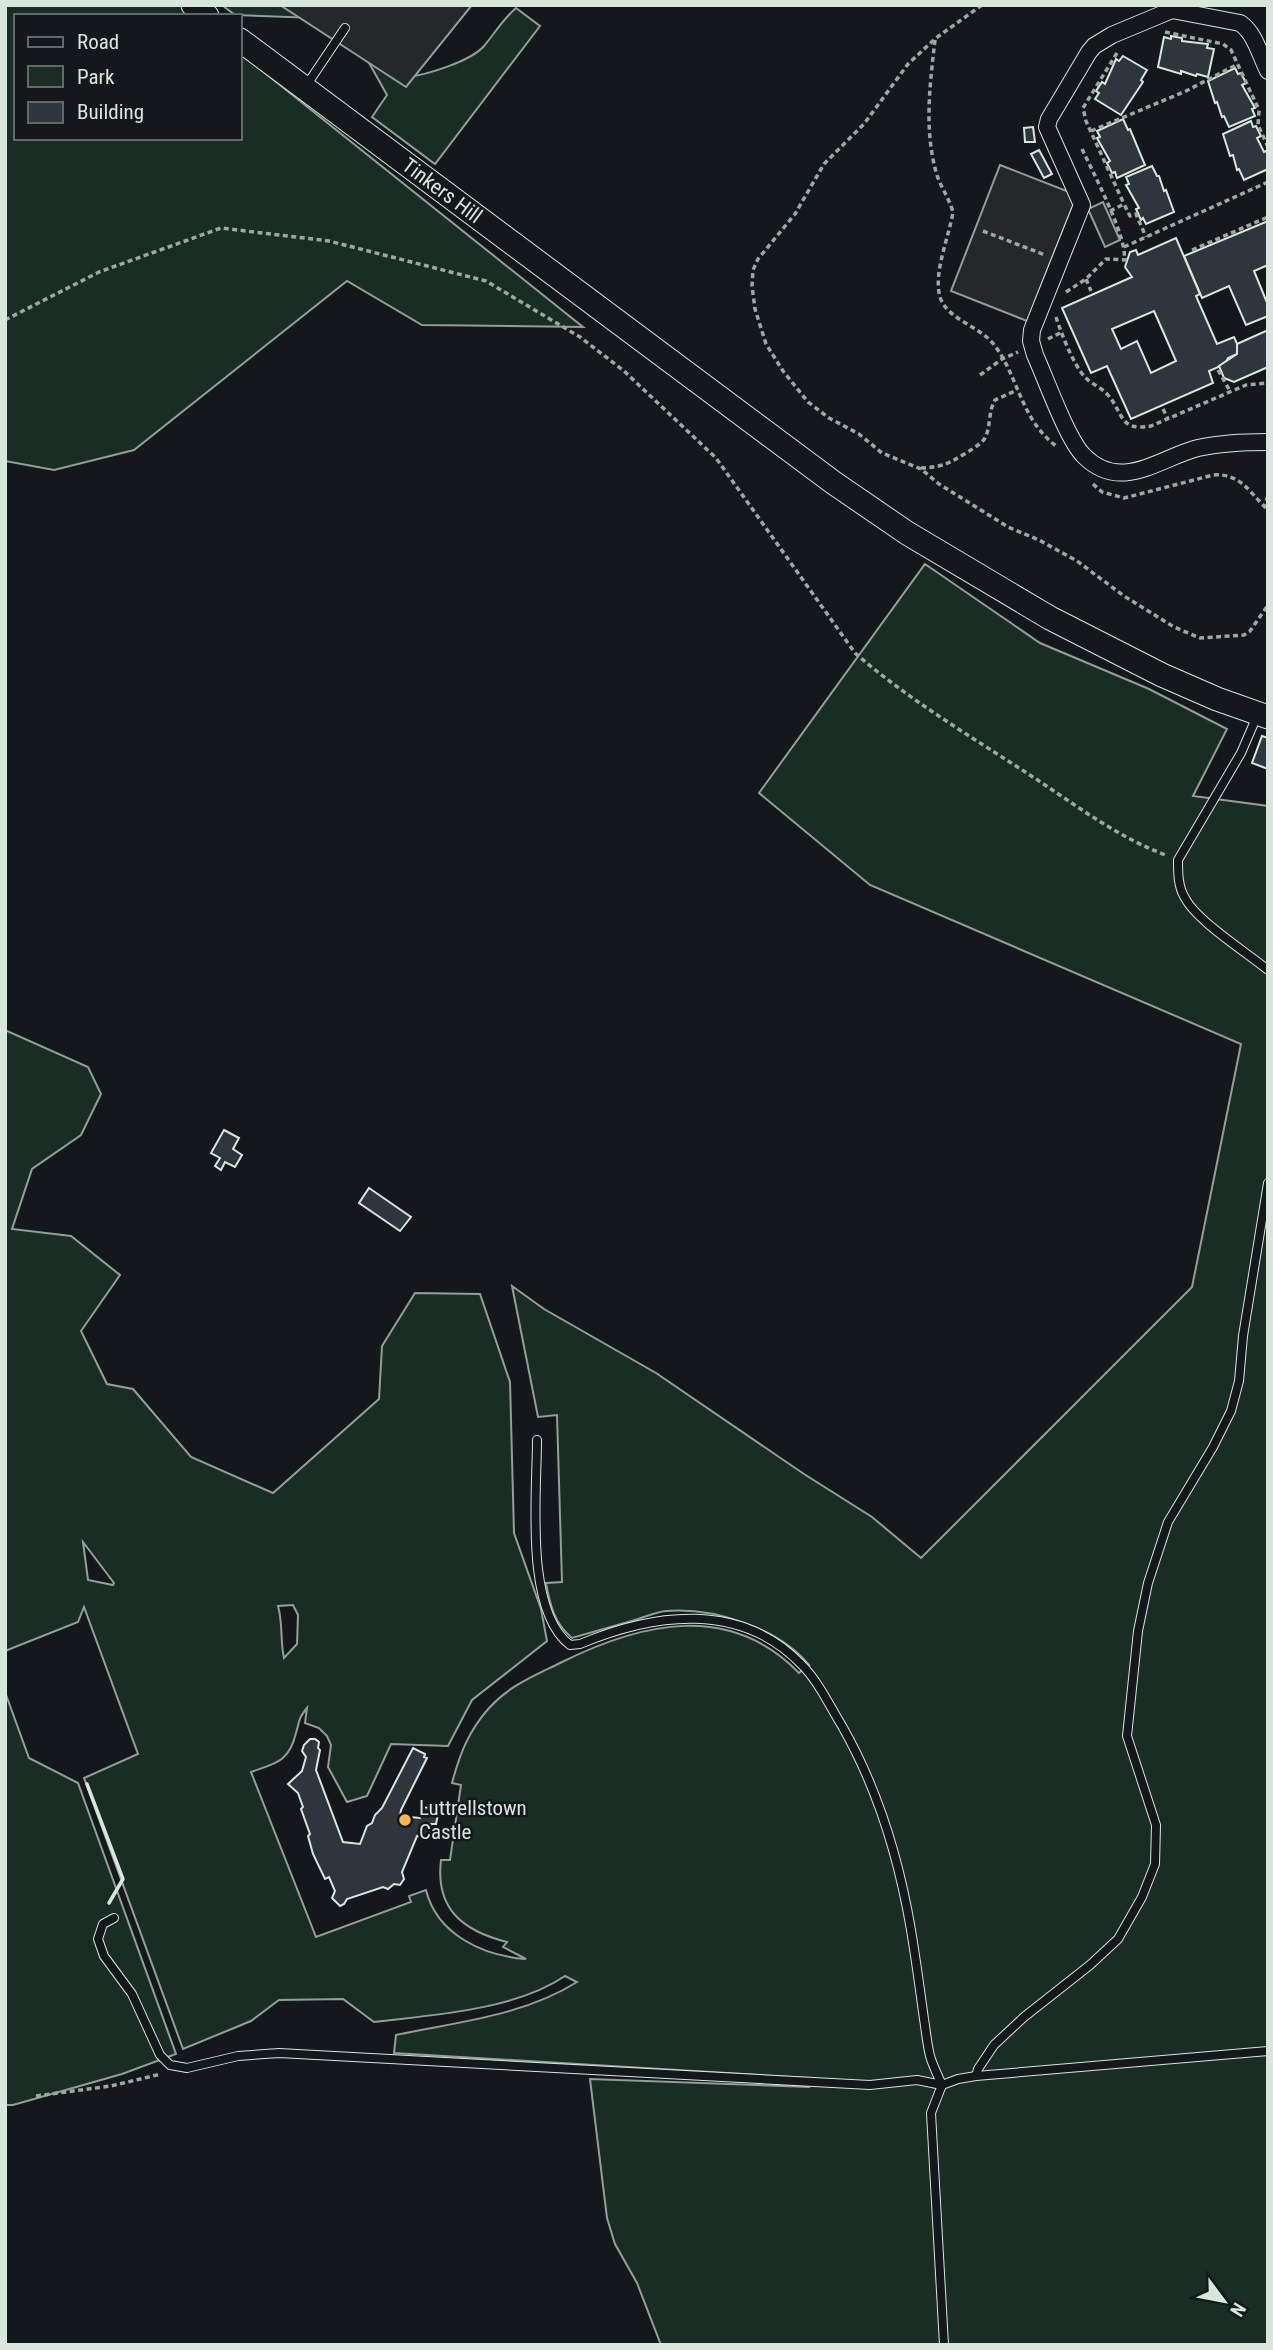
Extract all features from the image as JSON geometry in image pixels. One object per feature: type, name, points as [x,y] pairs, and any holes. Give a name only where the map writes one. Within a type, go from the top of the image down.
[{"type":"main road","name":"Tinkers Hill","points":[[242,42],[834,483],[907,533],[1050,618],[1150,669],[1217,699],[1263,715]]},
{"type":"street","points":[[1268,71],[1251,34],[1240,23],[1178,10],[1167,11],[1112,35],[1094,46],[1049,119],[1047,127],[1048,135],[1082,205],[1032,330],[1031,341],[1068,428],[1084,456],[1107,470],[1124,474],[1143,470],[1199,448],[1229,443],[1268,442]]},
{"type":"lane","points":[[304,89],[345,28]]},
{"type":"lane","points":[[1263,715],[1178,860],[1178,877],[1184,897],[1201,918],[1268,970]]},
{"type":"lane","points":[[976,2076],[994,2045],[1118,1939],[1142,1898],[1155,1864],[1156,1825],[1127,1736],[1138,1631],[1148,1583],[1168,1522],[1213,1447],[1231,1411],[1239,1381],[1243,1336],[1268,1183]]},
{"type":"lane","points":[[537,1440],[537,1570],[552,1624],[562,1639],[570,1645],[580,1644],[654,1621],[679,1618],[713,1619],[743,1627],[786,1649],[803,1666],[818,1686],[863,1764],[894,1852],[911,1929],[930,2054],[942,2085],[931,2113],[944,2345]]},
{"type":"lane","points":[[114,1918],[103,1924],[98,1939],[104,1956],[132,1994],[160,2055],[170,2065],[187,2068],[238,2056],[279,2053],[870,2085],[917,2080],[942,2085],[976,2076],[1268,2050]]},
{"type":"path","points":[[982,5],[936,38],[908,64],[864,124],[824,164],[795,214],[758,259],[753,270],[752,286],[755,309],[766,344],[795,387],[808,402],[829,418],[859,434],[894,460],[918,468],[1008,527],[1039,540],[1077,562],[1144,609],[1189,634],[1200,638],[1244,635],[1250,631],[1268,605]]},
{"type":"path","points":[[1161,32],[1227,46],[1231,50],[1259,110],[1258,125],[1268,147]]},
{"type":"path","points":[[1124,48],[1115,56],[1083,108],[1130,216],[1136,214],[1146,237]]},
{"type":"path","points":[[1091,131],[1186,91],[1238,64]]},
{"type":"path","points":[[1062,296],[1086,279],[1106,259],[1126,260],[1126,253],[1110,211],[1082,149]]},
{"type":"path","points":[[1124,247],[1268,182]]},
{"type":"path","points":[[1110,211],[1125,204]]},
{"type":"path","points":[[1192,250],[1268,216]]},
{"type":"path","points":[[5,320],[99,272],[221,228],[329,241],[486,281],[580,337],[624,371],[716,458],[855,653],[883,678],[1132,840],[1178,860]]},
{"type":"path","points":[[983,231],[1060,260]]},
{"type":"path","points":[[1086,279],[1091,291]]},
{"type":"path","points":[[1055,308],[1057,321],[1084,377],[1107,393],[1125,422],[1140,428],[1168,419],[1246,385],[1268,383]]},
{"type":"path","points":[[1218,370],[1230,391]]},
{"type":"path","points":[[918,468],[943,465],[982,443],[986,438],[992,405],[997,398],[1017,390]]},
{"type":"path","points":[[1163,409],[1168,419]]},
{"type":"path","points":[[1268,496],[1265,506],[1268,511]]},
{"type":"path","points":[[36,2096],[111,2086],[187,2068]]},
{"type":"green space","points":[[5,5],[180,5],[191,14],[14,14],[14,140],[242,140],[242,55],[583,327],[422,325],[347,281],[134,450],[54,470],[5,461]]},
{"type":"green space","points":[[222,5],[298,5],[315,18],[242,15],[234,14]]},
{"type":"green space","points":[[516,8],[540,26],[435,164],[372,117],[387,95],[359,45],[407,77],[426,73],[459,62],[478,52]]},
{"type":"green space","points":[[925,564],[1040,643],[1149,689],[1227,729],[1193,796],[1268,806],[1268,2345],[661,2345],[637,2283],[615,2244],[607,2218],[590,2079],[809,2087],[809,2078],[394,2053],[396,2035],[489,2016],[535,2003],[577,1982],[565,1976],[522,1997],[498,2004],[374,2022],[343,1999],[279,2000],[251,2021],[183,2049],[84,1778],[138,1754],[84,1607],[78,1622],[5,1651],[5,1030],[88,1067],[101,1094],[81,1135],[32,1169],[12,1229],[71,1236],[120,1275],[81,1331],[107,1384],[133,1389],[191,1457],[273,1493],[379,1399],[382,1346],[415,1293],[480,1294],[510,1382],[514,1533],[541,1609],[547,1641],[472,1700],[448,1746],[391,1744],[367,1796],[347,1802],[328,1767],[331,1745],[327,1736],[319,1728],[305,1723],[307,1708],[285,1756],[251,1772],[316,1937],[411,1902],[409,1896],[426,1890],[440,1919],[464,1940],[494,1953],[526,1959],[503,1947],[507,1942],[477,1931],[455,1915],[448,1905],[440,1877],[441,1860],[450,1860],[461,1785],[452,1783],[462,1752],[476,1724],[490,1707],[524,1681],[592,1648],[623,1637],[653,1629],[684,1626],[714,1628],[744,1635],[772,1650],[799,1673],[809,1665],[781,1640],[763,1631],[744,1623],[704,1613],[662,1612],[572,1638],[561,1626],[551,1606],[546,1583],[562,1582],[557,1415],[538,1417],[512,1286],[544,1309],[656,1373],[872,1517],[921,1558],[1192,1287],[1241,1044],[870,885],[759,793]],"holes":[[[83,1542],[114,1583],[113,1585],[88,1580]],[[293,1605],[298,1615],[297,1644],[284,1658],[278,1606]]]},
{"type":"green space","points":[[5,1692],[29,1758],[78,1783],[176,2054],[122,2074],[13,2105],[5,2105]]},
{"type":"shaded area","points":[[280,5],[472,5],[406,87]]},
{"type":"shaded area","points":[[1000,165],[1077,195],[1027,321],[951,291]]},
{"type":"shaded area","points":[[1103,202],[1120,240],[1105,247],[1088,209]]},
{"type":"building","points":[[1171,36],[1182,38],[1182,41],[1208,44],[1207,48],[1214,49],[1208,77],[1181,71],[1181,74],[1158,67],[1164,37],[1171,39]]},
{"type":"building","points":[[1123,56],[1147,70],[1141,80],[1143,82],[1121,115],[1095,99],[1099,93],[1096,91],[1102,82],[1105,84],[1116,59],[1119,61]]},
{"type":"building","points":[[1235,68],[1246,83],[1242,85],[1255,108],[1252,109],[1255,116],[1229,127],[1217,102],[1215,103],[1208,81]]},
{"type":"building","points":[[1123,119],[1145,165],[1117,178],[1107,163],[1110,161],[1097,138],[1100,137],[1097,131]]},
{"type":"building","points":[[1251,121],[1261,136],[1257,138],[1264,152],[1268,154],[1268,169],[1244,180],[1239,169],[1237,170],[1233,155],[1230,156],[1223,134]]},
{"type":"building","points":[[1033,127],[1035,142],[1025,142],[1024,128]]},
{"type":"building","points":[[1039,150],[1052,174],[1044,178],[1031,154]]},
{"type":"building","points":[[1152,166],[1164,191],[1166,190],[1174,212],[1146,224],[1136,209],[1139,208],[1126,185],[1129,184],[1126,177]]},
{"type":"building","points":[[1268,221],[1268,265],[1254,271],[1268,305],[1268,316],[1246,325],[1229,286],[1202,298],[1184,256]]},
{"type":"building","points":[[1176,238],[1200,294],[1196,296],[1217,344],[1234,337],[1239,348],[1237,354],[1228,358],[1225,364],[1209,371],[1213,383],[1131,419],[1107,366],[1091,373],[1062,308],[1132,277],[1125,267],[1130,252],[1136,250],[1138,255]],"holes":[[[1154,311],[1176,361],[1151,373],[1137,341],[1121,349],[1112,329]]]},
{"type":"building","points":[[1268,330],[1268,367],[1234,382],[1224,378],[1219,366],[1237,354],[1237,344]]},
{"type":"building","points":[[1262,736],[1268,738],[1268,769],[1252,763]]},
{"type":"building","points":[[224,1130],[239,1138],[233,1149],[242,1155],[235,1167],[225,1162],[221,1170],[215,1166],[220,1158],[211,1153]]},
{"type":"building","points":[[369,1188],[411,1217],[400,1231],[359,1203]]},
{"type":"building","name":"Luttrellstown Castle","points":[[310,1739],[319,1742],[316,1770],[343,1842],[360,1844],[367,1826],[382,1808],[413,1748],[425,1754],[424,1757],[427,1758],[400,1816],[420,1818],[421,1807],[439,1809],[436,1824],[431,1824],[430,1837],[417,1836],[402,1872],[404,1879],[400,1885],[394,1884],[388,1889],[383,1887],[347,1899],[340,1906],[332,1898],[335,1891],[329,1877],[325,1879],[313,1854],[298,1793],[288,1784],[302,1771],[306,1757],[302,1751]]},
{"type":"wall","points":[[87,1784],[123,1879],[109,1903]]},
{"type":"place","name":"Luttrellstown Castle","points":[[405,1820]]}]
